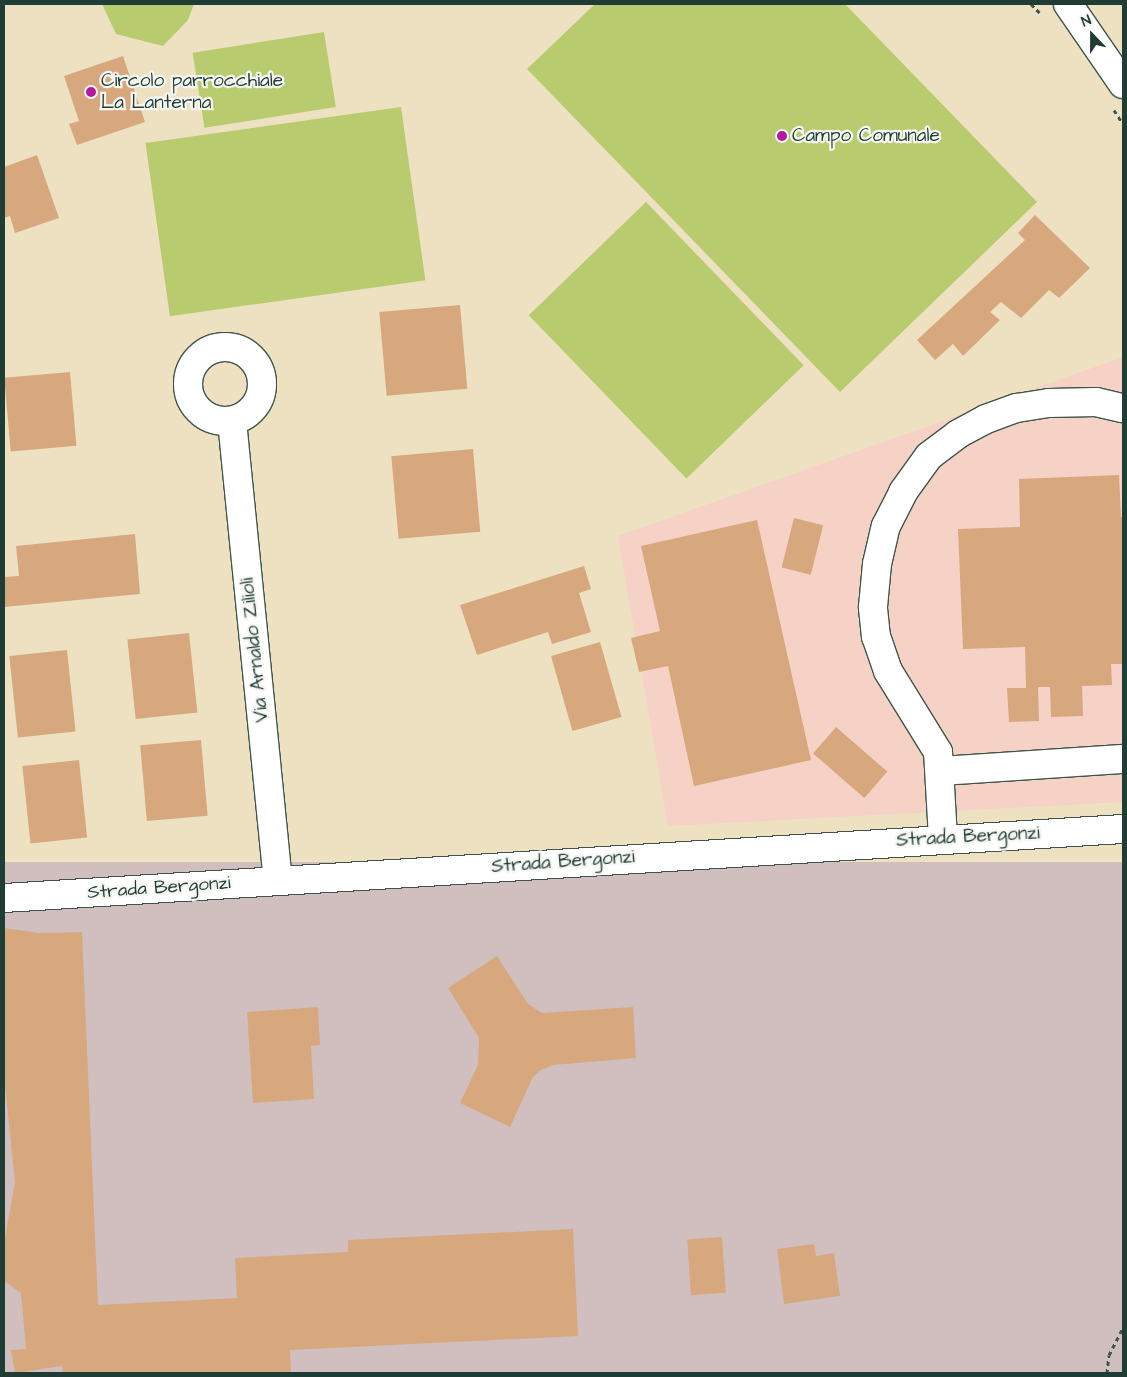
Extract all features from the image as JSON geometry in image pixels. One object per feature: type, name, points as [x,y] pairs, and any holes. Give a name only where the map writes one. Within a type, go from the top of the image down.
[{"type":"street","points":[[1068,4],[1123,84]]},
{"type":"street","points":[[943,838],[938,752],[888,672],[876,637],[873,607],[877,564],[886,526],[903,492],[929,456],[958,434],[986,419],[1017,408],[1049,403],[1096,402],[1123,408]]},
{"type":"street","name":"Via Arnaldo Zilioli","points":[[232,421],[278,880]]},
{"type":"street","points":[[940,771],[1123,759]]},
{"type":"street","name":"Strada Bergonzi","points":[[4,898],[943,838],[1123,829]]},
{"type":"path","points":[[1107,1373],[1109,1355],[1123,1327]]},
{"type":"shaded area","points":[[1123,357],[1123,802],[668,826],[618,536]]},
{"type":"shaded area","points":[[4,862],[1123,862],[1123,1373],[4,1373]]},
{"type":"green space","points":[[102,4],[194,4],[188,20],[163,46],[116,34]]},
{"type":"green space","name":"Campo Comunale","points":[[595,4],[845,4],[1037,202],[840,392],[527,69]]},
{"type":"green space","points":[[324,32],[336,107],[205,128],[193,53]]},
{"type":"green space","points":[[401,107],[425,280],[170,316],[146,143]]},
{"type":"green space","points":[[646,202],[804,365],[686,479],[529,315]]},
{"type":"building","points":[[123,56],[145,122],[77,145],[69,124],[79,121],[64,76]]},
{"type":"building","points":[[37,155],[59,218],[15,233],[10,216],[4,218],[4,167]]},
{"type":"building","points":[[1035,215],[1090,268],[1059,298],[1049,290],[1021,318],[1001,302],[990,312],[1000,320],[963,356],[953,344],[935,360],[917,340],[1025,240],[1018,233]]},
{"type":"building","points":[[460,305],[467,389],[387,396],[379,312]]},
{"type":"building","points":[[70,372],[76,446],[11,451],[4,378]]},
{"type":"building","points":[[473,449],[480,532],[399,539],[391,456]]},
{"type":"building","points":[[1119,475],[1121,517],[1123,517],[1123,664],[1111,664],[1112,685],[1082,686],[1083,716],[1051,717],[1050,687],[1038,687],[1039,721],[1009,722],[1007,688],[1026,688],[1025,647],[963,649],[958,529],[1020,527],[1019,479]]},
{"type":"building","points":[[794,518],[823,525],[811,575],[782,567]]},
{"type":"building","points":[[757,520],[811,760],[694,786],[668,666],[639,672],[631,638],[660,631],[641,546]]},
{"type":"building","points":[[135,534],[140,594],[4,607],[4,577],[19,576],[16,546]]},
{"type":"building","points":[[584,566],[591,589],[579,593],[591,632],[552,644],[548,632],[477,655],[460,605]]},
{"type":"building","points":[[189,633],[197,713],[136,719],[127,639]]},
{"type":"building","points":[[600,642],[621,717],[572,731],[551,656]]},
{"type":"building","points":[[67,650],[76,732],[18,738],[9,656]]},
{"type":"building","points":[[836,727],[887,772],[864,798],[813,753]]},
{"type":"building","points":[[201,740],[208,816],[147,821],[140,745]]},
{"type":"building","points":[[79,760],[87,838],[30,844],[22,766]]},
{"type":"building","points":[[4,928],[40,933],[82,932],[98,1305],[237,1298],[235,1258],[348,1252],[348,1240],[573,1229],[578,1336],[290,1350],[291,1373],[63,1373],[62,1366],[15,1373],[11,1350],[26,1349],[21,1293],[4,1281],[4,1243],[15,1182],[4,1076]]},
{"type":"building","points":[[497,956],[528,1004],[542,1013],[633,1007],[636,1058],[553,1065],[541,1070],[533,1077],[510,1127],[460,1103],[478,1065],[479,1038],[448,988]]},
{"type":"building","points":[[318,1007],[320,1045],[311,1046],[314,1099],[253,1103],[247,1012]]},
{"type":"building","points":[[722,1237],[726,1293],[691,1295],[687,1239]]},
{"type":"building","points":[[814,1244],[816,1256],[834,1253],[840,1296],[784,1304],[777,1249]]},
{"type":"place","name":"Circolo parrocchiale La Lanterna","points":[[91,92]]},
{"type":"place","name":"Campo Comunale","points":[[782,136]]}]
